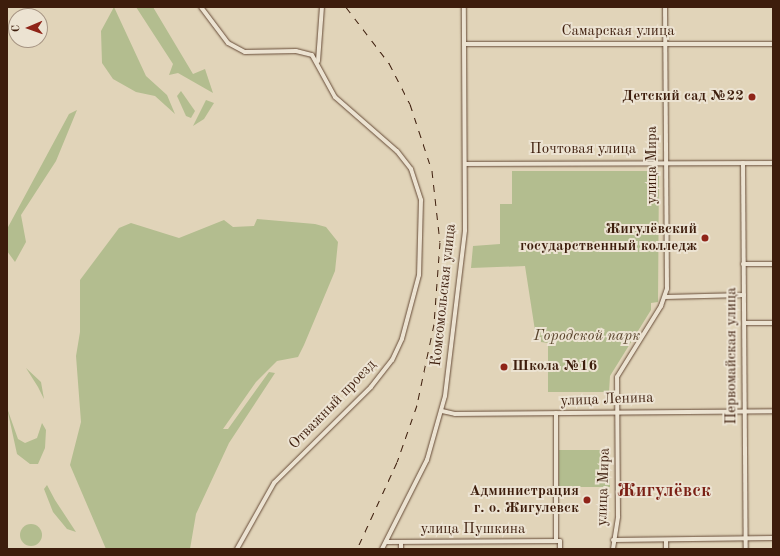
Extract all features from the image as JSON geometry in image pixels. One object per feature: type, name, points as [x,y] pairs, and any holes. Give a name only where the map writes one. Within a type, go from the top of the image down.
[{"type":"street","points":[[201,7],[228,42],[245,52],[305,52],[318,61]]},
{"type":"street","points":[[318,61],[322,7]]},
{"type":"street","name":"Комсомольская улица","points":[[382,549],[427,460],[442,411],[464,254],[464,7]]},
{"type":"street","name":"улица Мира","points":[[613,549],[613,540],[618,516],[617,382],[621,369],[666,297],[665,7]]},
{"type":"street","name":"Самарская улица","points":[[464,44],[773,44]]},
{"type":"street","name":"Отважный проезд","points":[[237,549],[274,483],[371,387],[392,360],[402,339],[419,275],[422,213],[416,178],[397,152],[335,98],[318,61]]},
{"type":"street","name":"Почтовая улица","points":[[465,164],[665,162],[773,163]]},
{"type":"street","name":"Первомайская улица","points":[[743,163],[746,549]]},
{"type":"street","points":[[743,264],[773,264]]},
{"type":"street","points":[[666,297],[744,295]]},
{"type":"street","points":[[745,323],[773,323]]},
{"type":"street","name":"улица Ленина","points":[[442,411],[455,414],[773,410]]},
{"type":"street","points":[[556,413],[558,541],[560,549]]},
{"type":"street","points":[[613,540],[773,538]]},
{"type":"street","points":[[666,540],[666,549]]},
{"type":"street","name":"улица Пушкина","points":[[386,542],[558,541]]},
{"type":"street","points":[[401,542],[401,549]]},
{"type":"green space","points":[[114,7],[146,76],[167,95],[175,114],[155,96],[136,92],[113,79],[102,63],[101,31]]},
{"type":"green space","points":[[136,7],[153,7],[193,74],[205,69],[213,93],[178,73],[169,75],[173,64]]},
{"type":"green space","points":[[181,91],[195,111],[191,118],[186,116],[177,96]]},
{"type":"green space","points":[[206,100],[214,103],[204,119],[193,126]]},
{"type":"green space","points":[[77,110],[56,161],[21,215],[26,242],[15,262],[7,251],[7,229],[69,114]]},
{"type":"green space","name":"Городской парк","points":[[512,171],[659,171],[658,302],[651,303],[651,310],[610,376],[609,392],[548,392],[548,343],[541,342],[541,337],[536,337],[525,266],[471,268],[473,246],[500,244],[500,204],[512,204]]},
{"type":"green space","points":[[257,219],[315,224],[326,227],[338,242],[335,271],[304,345],[298,357],[277,361],[256,382],[223,429],[228,429],[269,372],[275,373],[229,443],[196,514],[190,549],[106,549],[70,465],[81,422],[76,356],[80,332],[80,280],[119,228],[131,223],[179,238],[224,220],[233,227],[254,226]]},
{"type":"green space","points":[[26,368],[41,382],[44,399],[38,387]]},
{"type":"green space","points":[[7,408],[18,439],[25,443],[37,438],[42,423],[46,430],[45,448],[38,464],[30,464],[17,454]]},
{"type":"green space","points":[[559,450],[610,450],[610,487],[559,487]]},
{"type":"green space","points":[[47,485],[76,532],[67,529],[53,512],[44,489]]},
{"type":"green space","points":[[31,524],[39,527],[42,535],[39,543],[31,546],[23,543],[20,535],[23,527]]},
{"type":"railway","points":[[346,7],[389,63],[410,104],[432,171],[440,242],[434,324],[417,405],[397,462],[357,549]]},
{"type":"place","name":"Детский сад №22","points":[[752,97]]},
{"type":"place","name":"Жигулёвский государственный колледж","points":[[705,238]]},
{"type":"place","name":"Школа №16","points":[[504,367]]},
{"type":"place","name":"Администрация г. о. Жигулевск","points":[[587,500]]},
{"type":"district","name":"Жигулёвск","points":[[664,492]]}]
